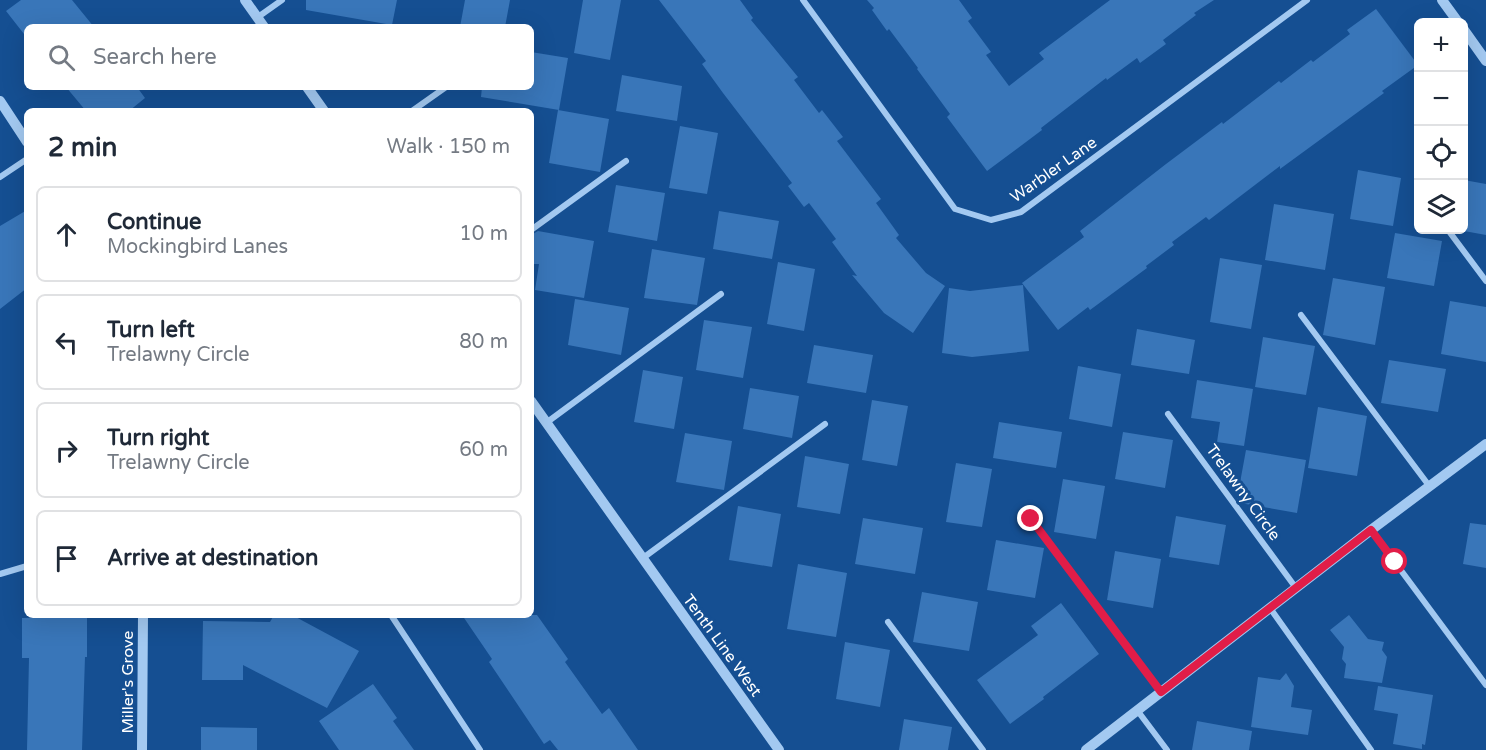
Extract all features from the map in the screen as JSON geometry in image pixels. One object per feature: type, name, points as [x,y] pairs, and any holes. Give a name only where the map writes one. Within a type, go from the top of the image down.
[{"type":"street","points":[[245,0],[262,24]]},
{"type":"street","points":[[258,17],[282,0]]},
{"type":"street","name":"Warbler Lane","points":[[803,0],[955,209],[991,220],[1021,212],[1307,0]]},
{"type":"street","points":[[1442,0],[1455,18]]},
{"type":"street","points":[[1468,36],[1486,61]]},
{"type":"street","points":[[309,90],[322,108]]},
{"type":"street","points":[[416,108],[442,90]]},
{"type":"street","points":[[0,101],[24,137]]},
{"type":"street","points":[[0,177],[24,161]]},
{"type":"street","points":[[534,228],[626,161]]},
{"type":"street","points":[[1451,234],[1486,280]]},
{"type":"street","points":[[546,423],[721,294]]},
{"type":"street","points":[[1301,315],[1430,487]]},
{"type":"street","name":"Tenth Line West","points":[[534,405],[779,750]]},
{"type":"street","name":"Trelawny Circle","points":[[1168,414],[1296,588]]},
{"type":"street","points":[[643,558],[825,424]]},
{"type":"street","points":[[1086,750],[1371,530],[1485,447]]},
{"type":"street","points":[[1031,519],[1161,692]]},
{"type":"street","points":[[1371,530],[1486,685]]},
{"type":"street","points":[[0,574],[24,568]]},
{"type":"street","points":[[1269,608],[1371,750]]},
{"type":"street","name":"Miller's Grove","points":[[142,750],[143,618]]},
{"type":"street","points":[[393,618],[480,750]]},
{"type":"street","points":[[888,622],[983,750]]},
{"type":"street","points":[[1137,710],[1167,750]]},
{"type":"building","points":[[21,0],[72,0],[92,24],[24,24],[24,34],[6,11]]},
{"type":"building","points":[[306,0],[397,0],[392,24],[306,10]]},
{"type":"building","points":[[465,0],[510,0],[506,24],[461,24]]},
{"type":"building","points":[[583,0],[621,0],[610,60],[574,53]]},
{"type":"building","points":[[659,0],[740,0],[753,18],[751,20],[798,77],[794,80],[819,113],[822,110],[843,137],[837,141],[881,199],[876,203],[899,235],[896,238],[926,273],[945,286],[913,333],[884,313],[852,275],[857,276],[832,242],[836,239],[809,203],[804,207],[788,186],[792,183],[723,93],[702,64],[706,61]]},
{"type":"building","points":[[867,0],[959,0],[972,18],[968,21],[991,52],[986,55],[1009,86],[1044,59],[1039,53],[1110,0],[1214,0],[1194,13],[1196,15],[1163,40],[1166,44],[1140,63],[1137,58],[1107,80],[1106,78],[987,171],[947,117],[950,114],[918,68],[889,29],[887,31]]},
{"type":"building","points":[[1376,9],[1414,60],[1414,68],[1382,91],[1384,93],[1280,169],[1280,166],[1209,220],[1206,217],[1172,242],[1174,245],[1146,266],[1147,268],[1090,310],[1088,307],[1058,330],[1022,283],[1084,237],[1080,231],[1166,164],[1279,81],[1281,83],[1311,60],[1313,62],[1350,34],[1347,30]]},
{"type":"building","points":[[534,52],[568,58],[559,110],[481,97],[482,90],[534,90]]},
{"type":"building","points":[[622,75],[682,86],[677,121],[616,111]]},
{"type":"building","points":[[68,90],[139,90],[145,98],[133,108],[84,108]]},
{"type":"building","points":[[558,110],[609,119],[600,172],[549,163]]},
{"type":"building","points":[[680,126],[718,133],[707,194],[669,188]]},
{"type":"building","points":[[1358,170],[1401,178],[1393,226],[1350,219]]},
{"type":"building","points":[[1468,181],[1486,184],[1486,235],[1468,232]]},
{"type":"building","points":[[616,185],[665,193],[657,241],[608,232]]},
{"type":"building","points":[[1274,204],[1334,214],[1325,270],[1265,260]]},
{"type":"building","points":[[719,211],[779,221],[772,259],[713,249]]},
{"type":"building","points":[[24,212],[24,290],[0,309],[0,226]]},
{"type":"building","points":[[538,231],[594,241],[584,298],[535,290],[539,264],[534,264],[534,233]]},
{"type":"building","points":[[1395,233],[1442,241],[1434,286],[1387,278]]},
{"type":"building","points":[[652,249],[705,258],[697,305],[644,298]]},
{"type":"building","points":[[1220,258],[1262,265],[1251,329],[1210,322]]},
{"type":"building","points":[[778,262],[815,269],[804,331],[767,324]]},
{"type":"building","points":[[1333,278],[1385,287],[1375,345],[1323,335]]},
{"type":"building","points":[[1023,285],[1029,351],[972,357],[942,353],[949,288],[970,291]]},
{"type":"building","points":[[575,299],[629,308],[621,355],[568,345]]},
{"type":"building","points":[[1450,301],[1486,307],[1486,362],[1441,354]]},
{"type":"building","points":[[704,320],[752,327],[743,378],[696,370]]},
{"type":"building","points":[[1137,329],[1195,340],[1189,374],[1131,365]]},
{"type":"building","points":[[1263,337],[1315,346],[1306,395],[1255,387]]},
{"type":"building","points":[[814,345],[873,355],[866,393],[807,383]]},
{"type":"building","points":[[1389,360],[1446,369],[1438,412],[1381,403]]},
{"type":"building","points":[[1078,366],[1121,374],[1112,427],[1069,419]]},
{"type":"building","points":[[643,370],[683,377],[674,429],[634,422]]},
{"type":"building","points":[[1197,380],[1253,389],[1244,446],[1217,442],[1220,422],[1191,418]]},
{"type":"building","points":[[750,388],[799,396],[792,438],[743,429]]},
{"type":"building","points":[[872,400],[908,406],[897,466],[862,460]]},
{"type":"building","points":[[1318,407],[1367,416],[1357,476],[1308,468]]},
{"type":"building","points":[[999,422],[1062,432],[1056,468],[993,458]]},
{"type":"building","points":[[1123,432],[1173,440],[1165,488],[1115,479]]},
{"type":"building","points":[[685,433],[732,441],[724,490],[676,482]]},
{"type":"building","points":[[1246,450],[1306,460],[1297,513],[1240,503],[1237,499]]},
{"type":"building","points":[[805,456],[849,464],[840,514],[797,507]]},
{"type":"building","points":[[956,463],[992,469],[982,527],[946,522]]},
{"type":"building","points":[[1063,479],[1105,486],[1096,539],[1054,532]]},
{"type":"building","points":[[738,506],[781,514],[772,567],[729,560]]},
{"type":"building","points":[[1176,516],[1226,525],[1219,565],[1169,557]]},
{"type":"building","points":[[863,518],[923,528],[915,574],[855,564]]},
{"type":"building","points":[[1470,523],[1486,525],[1486,568],[1463,564]]},
{"type":"building","points":[[996,540],[1044,548],[1035,598],[987,590]]},
{"type":"building","points":[[1115,551],[1161,559],[1153,608],[1107,600]]},
{"type":"building","points":[[798,564],[847,573],[836,637],[787,629]]},
{"type":"building","points":[[922,592],[978,602],[969,651],[913,642]]},
{"type":"building","points":[[1061,603],[1099,654],[1010,724],[977,680],[1038,635],[1031,626]]},
{"type":"building","points":[[534,615],[537,615],[568,659],[565,662],[602,714],[609,708],[638,750],[558,750],[550,740],[544,744],[489,662],[492,659],[464,618],[534,618]]},
{"type":"building","points":[[1349,615],[1368,639],[1384,642],[1382,650],[1387,657],[1382,683],[1344,678],[1346,664],[1342,659],[1344,647],[1330,630]]},
{"type":"building","points":[[22,618],[87,618],[82,750],[27,750],[29,658],[22,658]]},
{"type":"building","points":[[272,618],[298,618],[359,651],[327,708],[243,665],[243,680],[202,680],[203,621],[270,622]]},
{"type":"building","points":[[845,642],[890,650],[880,707],[836,699]]},
{"type":"building","points":[[1286,673],[1294,686],[1291,707],[1312,710],[1308,735],[1251,727],[1258,677],[1280,680]]},
{"type":"building","points":[[373,684],[397,718],[393,721],[414,750],[339,750],[319,721]]},
{"type":"building","points":[[1378,686],[1433,695],[1425,745],[1422,744],[1422,749],[1393,744],[1398,714],[1374,710]]},
{"type":"building","points":[[904,719],[952,727],[948,750],[899,750]]},
{"type":"building","points":[[1197,721],[1252,731],[1249,750],[1192,750]]},
{"type":"building","points":[[201,727],[257,728],[257,750],[201,750]]},
{"type":"route","points":[[1031,519],[1161,692],[1371,530],[1395,562]]}]
